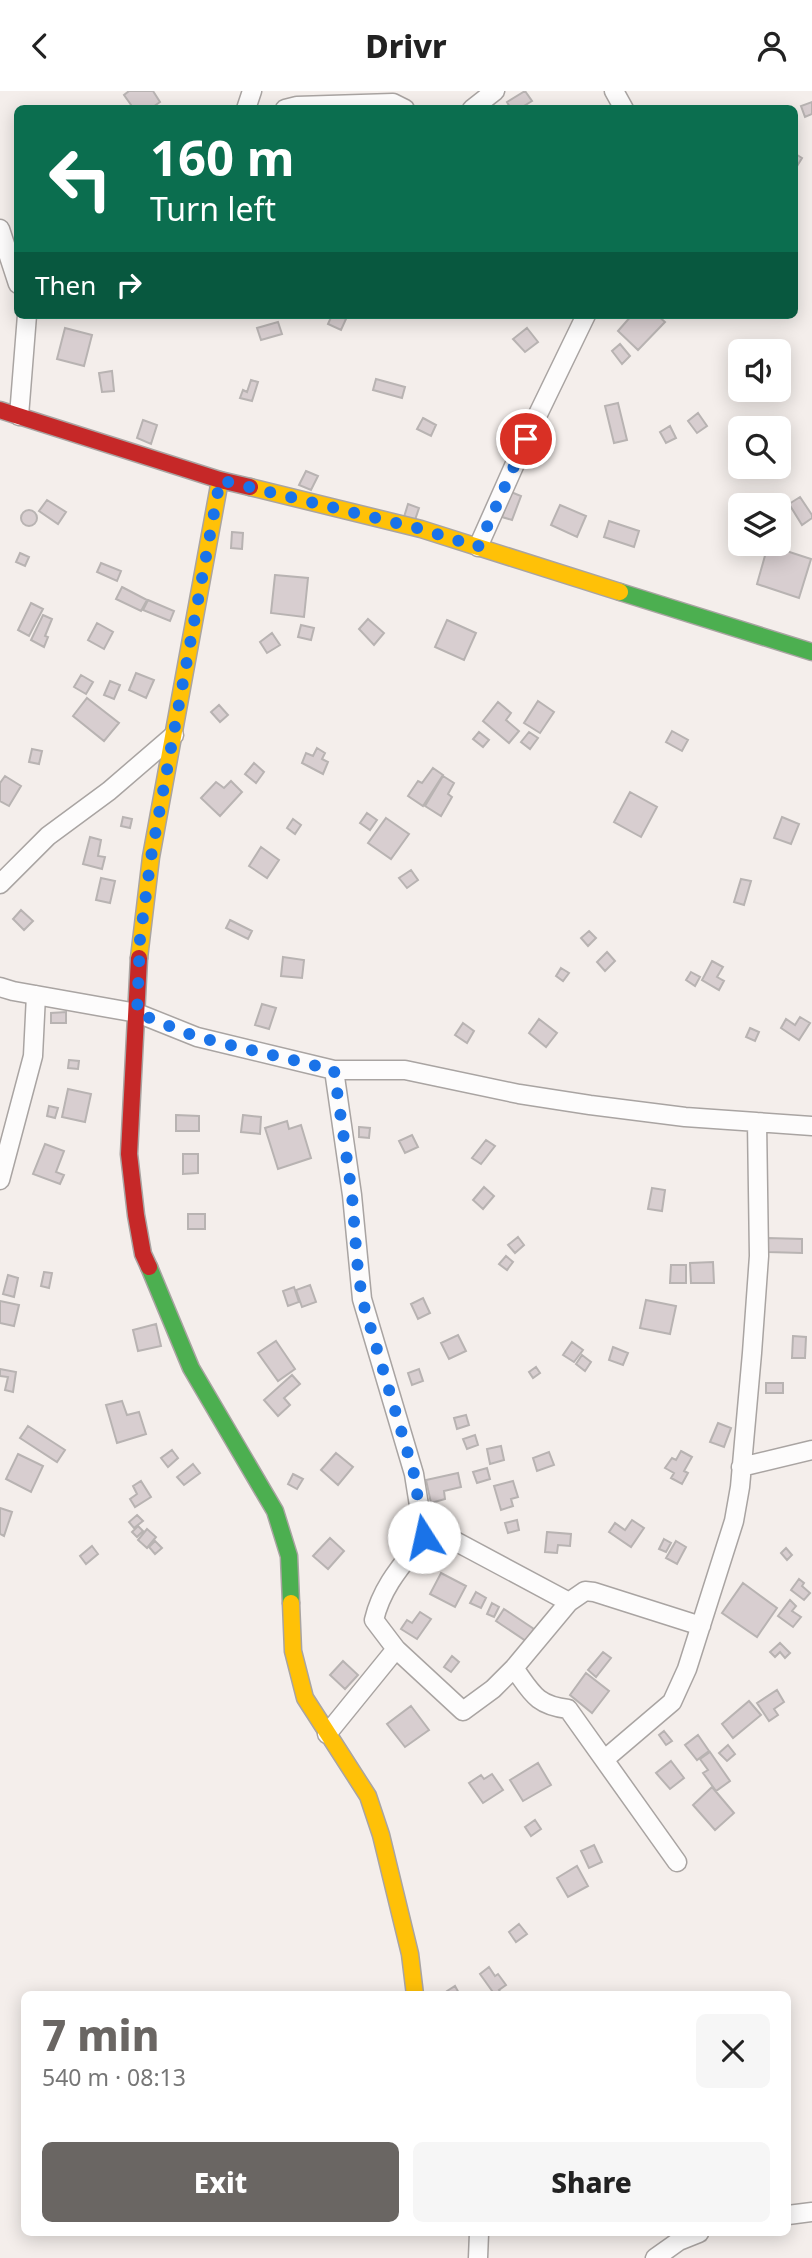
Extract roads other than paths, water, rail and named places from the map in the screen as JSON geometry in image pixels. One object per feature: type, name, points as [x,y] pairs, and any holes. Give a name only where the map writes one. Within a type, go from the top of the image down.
[{"type":"street","points":[[477,105],[495,91]]},
{"type":"street","points":[[329,105],[397,105]]},
{"type":"street","points":[[0,229],[14,272]]},
{"type":"street","points":[[19,415],[27,319]]},
{"type":"street","points":[[478,547],[584,319]]},
{"type":"street","points":[[0,410],[220,480],[421,529],[812,652]]},
{"type":"street","points":[[220,480],[151,857],[140,939],[130,1154],[136,1215],[143,1254],[191,1368],[275,1511],[289,1556],[293,1651],[305,1697],[368,1796],[381,1835],[401,1915],[414,1991]]},
{"type":"street","points":[[0,884],[48,836],[109,791],[174,735]]},
{"type":"street","points":[[0,987],[137,1013],[197,1037],[334,1070],[405,1070],[519,1094],[590,1105],[685,1117],[812,1126]]},
{"type":"street","points":[[0,1180],[33,1056],[36,995]]},
{"type":"street","points":[[334,1070],[352,1195],[362,1299],[414,1474],[424,1537]]},
{"type":"street","points":[[605,1759],[673,1702],[687,1668],[734,1521],[752,1353],[759,1256],[757,1122]]},
{"type":"street","points":[[741,1467],[812,1450]]},
{"type":"street","points":[[569,1602],[440,1533],[432,1533],[424,1537],[384,1590],[378,1601],[374,1620],[396,1649],[463,1711],[493,1689],[569,1602],[585,1591],[701,1626]]},
{"type":"street","points":[[327,1734],[396,1649]]},
{"type":"street","points":[[514,1668],[538,1700],[551,1707],[568,1709],[677,1862]]},
{"type":"street","points":[[791,2214],[812,2212]]},
{"type":"street","points":[[478,2258],[479,2236]]},
{"type":"street","points":[[655,2258],[679,2241],[692,2236]]}]
